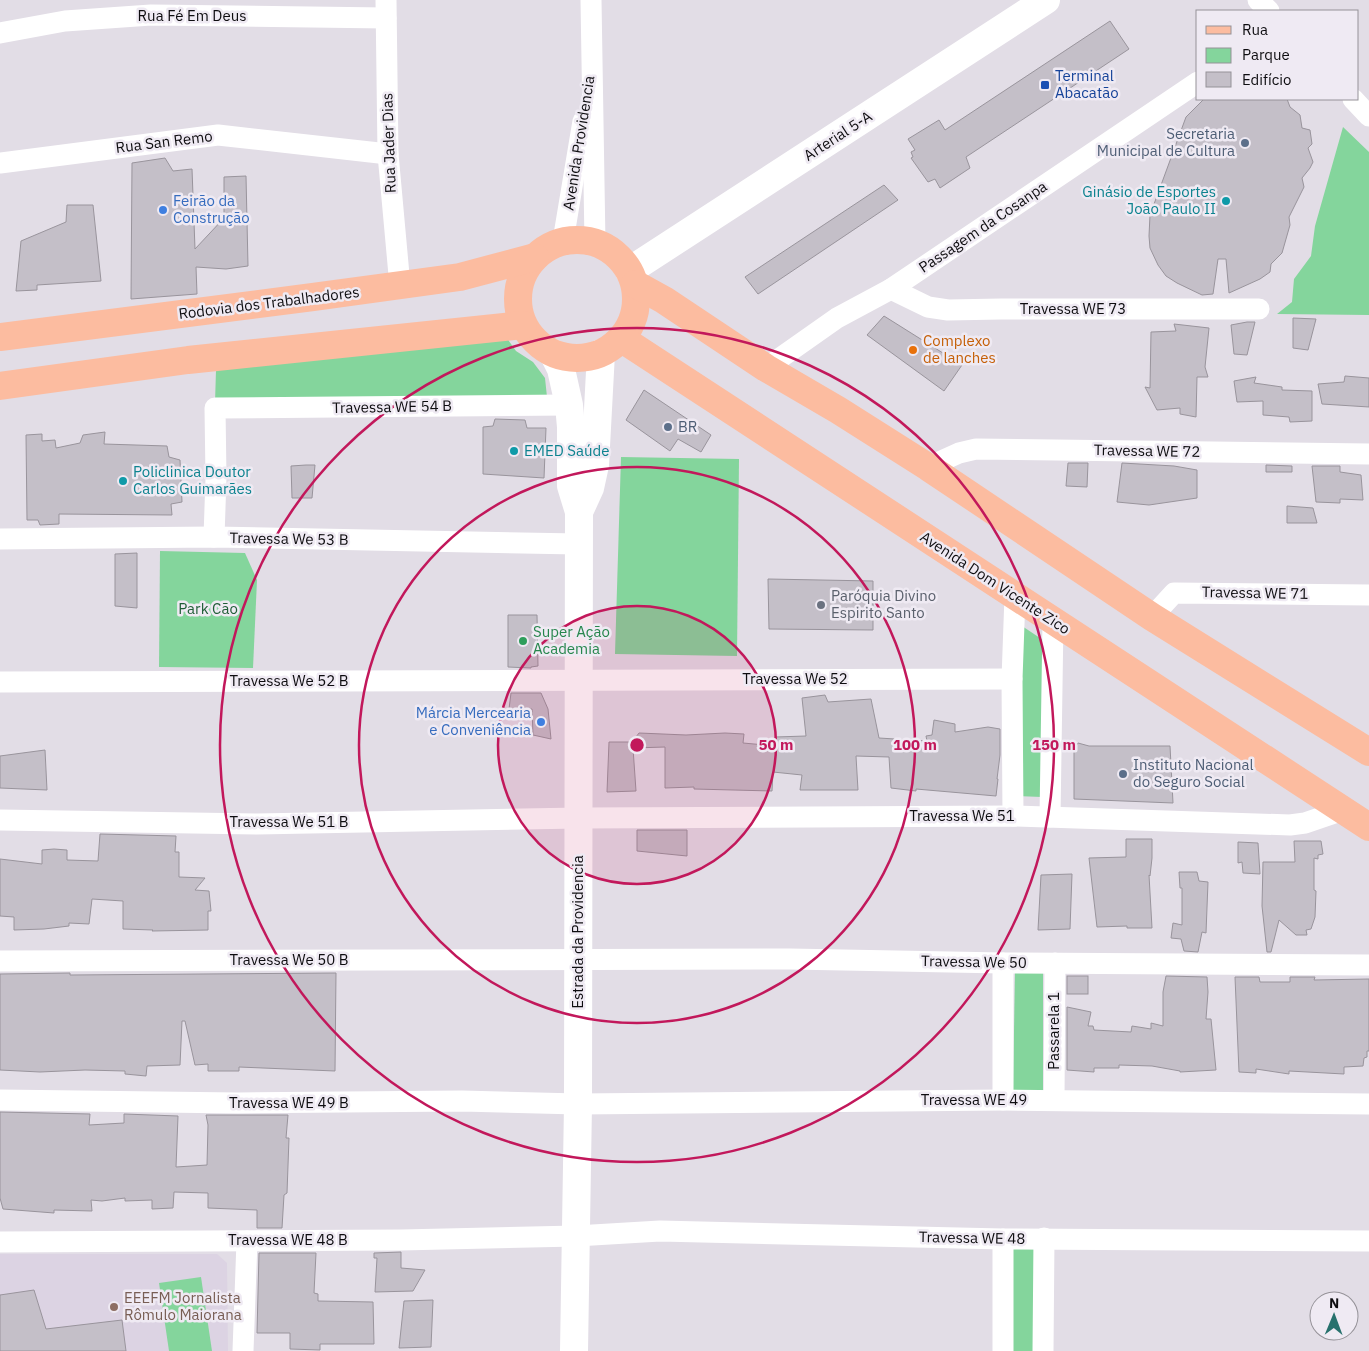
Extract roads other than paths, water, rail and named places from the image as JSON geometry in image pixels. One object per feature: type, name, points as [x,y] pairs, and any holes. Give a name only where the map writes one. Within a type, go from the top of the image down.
[{"type":"main road","name":"Arterial 5-A","points":[[632,278],[1046,0]]},
{"type":"main road","points":[[632,278],[636,299],[635,313],[630,327],[611,346],[577,358],[553,353],[535,342],[523,325],[519,311],[518,290],[526,269],[535,257],[548,247],[563,242],[579,240],[595,243],[615,254],[632,278],[766,368],[838,410],[928,467],[1152,617],[1369,752]]},
{"type":"main road","name":"Rodovia dos Trabalhadores","points":[[0,337],[400,286],[460,277],[535,257]]},
{"type":"main road","points":[[0,386],[188,360],[523,325]]},
{"type":"main road","name":"Estrada da Providencia","points":[[579,512],[590,488],[595,465],[611,346]]},
{"type":"main road","name":"Avenida Dom Vicente Zico","points":[[611,346],[1015,596],[1369,827]]},
{"type":"main road","name":"Estrada da Providencia","points":[[553,353],[561,370],[569,405],[571,486],[579,512],[578,1104],[574,1351]]},
{"type":"street","points":[[591,0],[592,69]]},
{"type":"street","points":[[1258,0],[1268,10]]},
{"type":"street","name":"Rua Fé Em Deus","points":[[0,33],[65,21],[151,15],[386,9]]},
{"type":"street","name":"Rua Jader Dias","points":[[386,9],[388,154],[400,286]]},
{"type":"street","name":"Avenida Providencia","points":[[563,242],[592,69]]},
{"type":"street","name":"Avenida Providencia","points":[[592,69],[595,243]]},
{"type":"street","name":"Passagem da Cosanpa","points":[[766,368],[837,318],[891,289],[1196,83]]},
{"type":"street","points":[[1354,100],[1369,116]]},
{"type":"street","name":"Rua San Remo","points":[[0,163],[218,135],[388,154]]},
{"type":"street","name":"Travessa WE 73","points":[[891,289],[928,307],[948,310],[1001,308],[1259,309]]},
{"type":"street","name":"Travessa WE 54 B","points":[[214,537],[216,478],[215,408],[569,405]]},
{"type":"street","name":"Travessa WE 72","points":[[928,467],[959,453],[976,449],[1369,454]]},
{"type":"street","name":"Travessa We 53 B","points":[[0,539],[214,537],[578,544]]},
{"type":"street","name":"Travessa WE 71","points":[[1152,617],[1174,593],[1369,594]]},
{"type":"street","points":[[1013,816],[1012,679],[1015,596]]},
{"type":"street","points":[[1050,817],[1053,621]]},
{"type":"street","name":"Travessa We 52","points":[[578,680],[1012,679]]},
{"type":"street","name":"Travessa We 52 B","points":[[0,682],[578,680]]},
{"type":"street","name":"Travessa We 51","points":[[578,818],[1013,816],[1297,825],[1344,810]]},
{"type":"street","name":"Travessa We 51 B","points":[[0,820],[257,824],[578,818]]},
{"type":"street","name":"Travessa We 50","points":[[578,960],[790,958],[1004,963],[1369,965]]},
{"type":"street","name":"Travessa We 50 B","points":[[0,961],[578,960]]},
{"type":"street","points":[[1003,1100],[1004,963]]},
{"type":"street","name":"Passarela 1","points":[[1054,1100],[1055,963]]},
{"type":"street","name":"Travessa WE 49 B","points":[[0,1100],[238,1103],[462,1101],[578,1104]]},
{"type":"street","name":"Travessa WE 49","points":[[578,1104],[1003,1100],[1369,1104]]},
{"type":"street","name":"Travessa WE 48","points":[[576,1236],[660,1231],[1003,1239],[1369,1241]]},
{"type":"street","name":"Travessa WE 48 B","points":[[0,1242],[576,1236]]},
{"type":"street","points":[[1043,1351],[1044,1238]]},
{"type":"street","points":[[1002,1351],[1003,1239]]},
{"type":"street","points":[[243,1351],[246,1240]]},
{"type":"place","name":"Terminal Abacatão","points":[[1045,85]]},
{"type":"place","name":"Secretaria Municipal de Cultura","points":[[1245,143]]},
{"type":"place","name":"Ginásio de Esportes João Paulo II","points":[[1226,201]]},
{"type":"place","name":"Feirão da Construção","points":[[163,210]]},
{"type":"place","name":"Complexo de lanches","points":[[913,350]]},
{"type":"place","name":"BR","points":[[668,427]]},
{"type":"place","name":"EMED Saúde","points":[[514,451]]},
{"type":"place","name":"Policlinica Doutor Carlos Guimarães","points":[[123,481]]},
{"type":"place","name":"Paróquia Divino Espirito Santo","points":[[821,605]]},
{"type":"place","name":"Super Ação Academia","points":[[523,641]]},
{"type":"place","name":"Márcia Mercearia e Conveniência","points":[[541,722]]},
{"type":"place","name":"Instituto Nacional do Seguro Social","points":[[1123,774]]},
{"type":"place","name":"EEEFM Jornalista Rômulo Maiorana","points":[[114,1307]]},
{"type":"park label","name":"Park Cão","points":[[208,609]]}]
